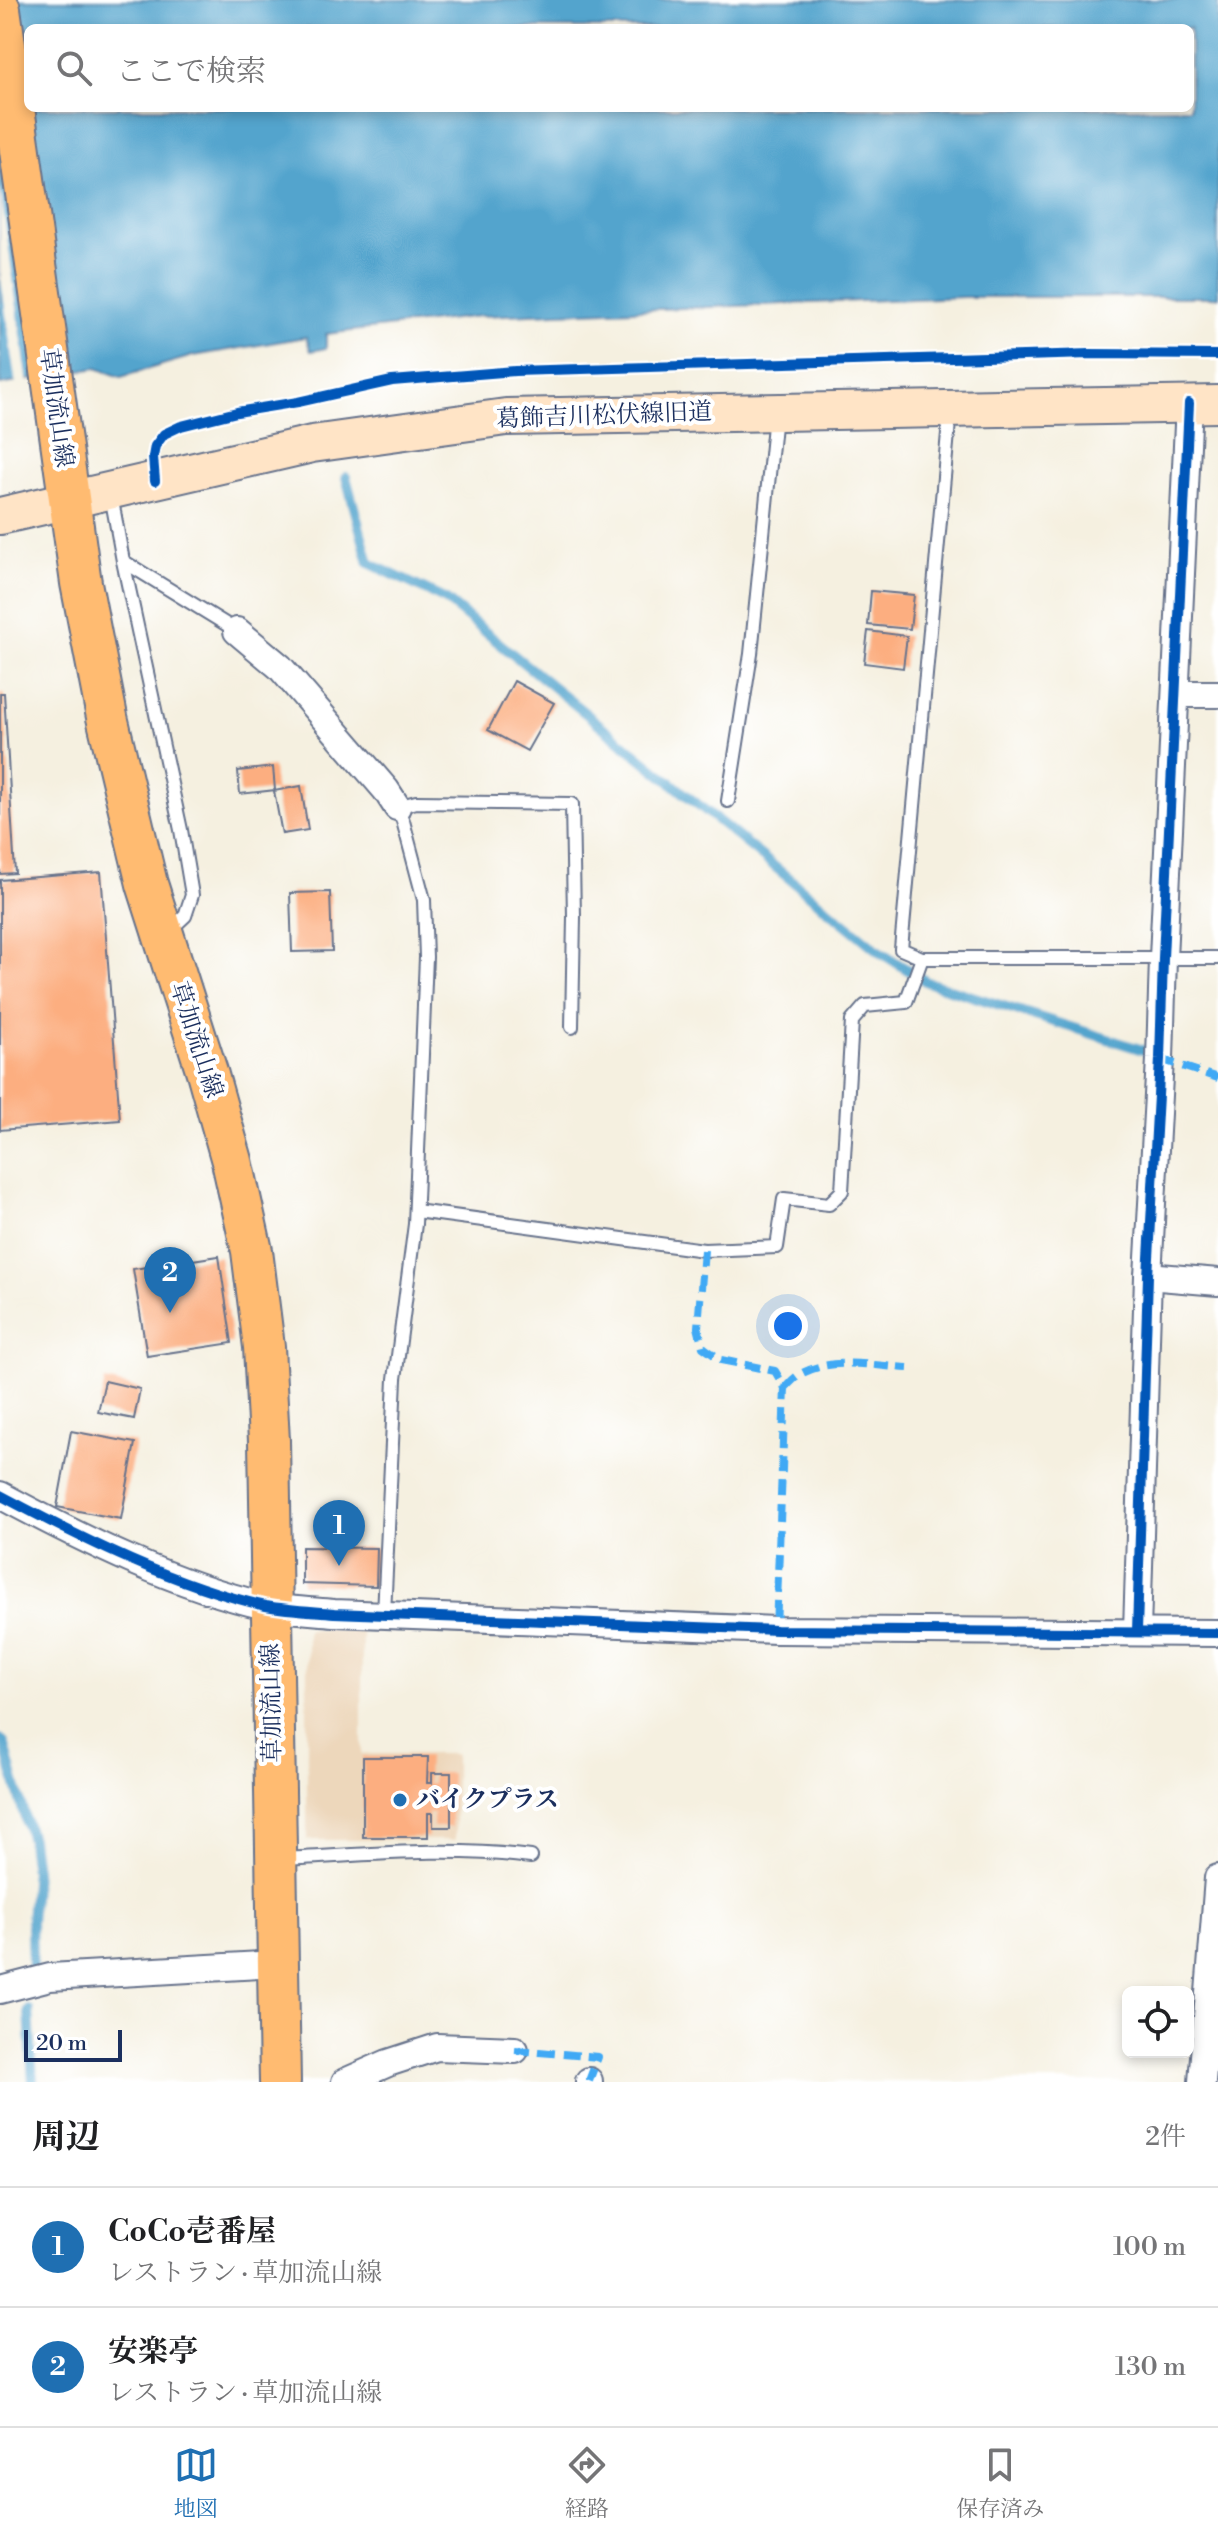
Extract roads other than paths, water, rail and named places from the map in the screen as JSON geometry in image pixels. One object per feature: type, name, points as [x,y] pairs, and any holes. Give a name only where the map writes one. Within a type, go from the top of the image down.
[{"type":"main road","name":"草加流山線","points":[[0,9],[81,583],[107,717],[147,884],[207,1072],[232,1161],[252,1251],[265,1362],[269,1441],[280,2082]]},
{"type":"street","name":"葛飾吉川松伏線旧道","points":[[0,516],[67,486],[111,492],[312,444],[506,417],[1204,404]]},
{"type":"street","points":[[1137,1631],[1148,1276],[1176,694],[1204,404]]},
{"type":"street","points":[[237,631],[280,667],[386,790],[397,807]]},
{"type":"street","points":[[1176,694],[1218,694]]},
{"type":"street","points":[[1148,1276],[1218,1282]]},
{"type":"street","points":[[0,1495],[185,1582],[270,1607],[334,1613],[776,1630],[1218,1633]]},
{"type":"street","points":[[1202,2082],[1218,1878]]},
{"type":"street","points":[[0,1990],[50,1977],[277,1964]]},
{"type":"street","points":[[345,2082],[388,2063],[437,2047],[515,2050]]},
{"type":"lane","points":[[951,408],[901,949],[922,958],[1218,958]]},
{"type":"lane","points":[[728,801],[751,654],[775,412]]},
{"type":"lane","points":[[111,492],[192,895],[185,916],[163,937]]},
{"type":"lane","points":[[123,561],[237,631]]},
{"type":"lane","points":[[384,1614],[395,1379],[416,1211],[426,957],[424,900],[397,807],[416,802],[572,804],[572,1027]]},
{"type":"lane","points":[[416,1211],[704,1250],[777,1247],[784,1199],[829,1204],[842,1191],[852,1021],[865,1006],[906,1002],[922,958]]},
{"type":"lane","points":[[276,1859],[449,1851],[531,1857]]},
{"type":"water","points":[[0,0],[1218,0],[1218,297],[963,297],[480,316],[326,334],[326,348],[311,351],[306,337],[193,356],[121,377],[96,368],[0,385]]},
{"type":"waterway","points":[[346,477],[369,563],[446,600],[881,953],[927,982],[1143,1050]]},
{"type":"waterway","points":[[0,1739],[4,1742],[31,1840],[35,1871],[31,1922],[32,1967]]},
{"type":"waterway","points":[[29,2010],[33,2082]]},
{"type":"place","name":"安楽亭","points":[[170,1313]]},
{"type":"place","name":"CoCo壱番屋","points":[[339,1566]]},
{"type":"place","name":"バイクプラス","points":[[400,1800]]}]
